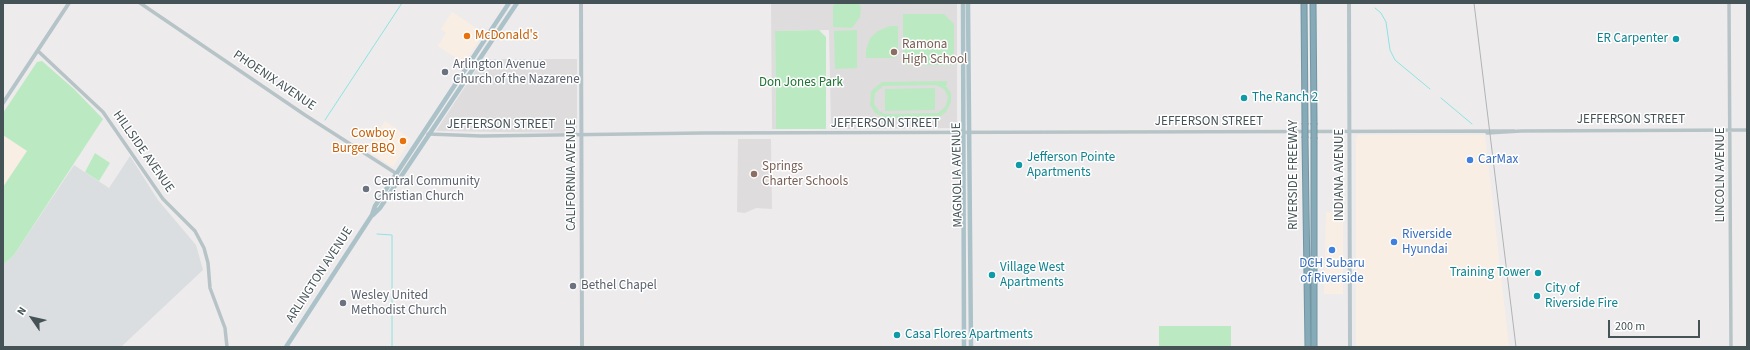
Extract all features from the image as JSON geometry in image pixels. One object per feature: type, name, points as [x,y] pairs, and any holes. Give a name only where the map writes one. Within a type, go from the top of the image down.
[{"type":"highway","name":"RIVERSIDE FREEWAY","points":[[1304,3],[1308,347]]},
{"type":"highway","name":"RIVERSIDE FREEWAY","points":[[1313,3],[1314,347]]},
{"type":"main road","points":[[3,103],[70,3]]},
{"type":"main road","name":"ARLINGTON AVENUE","points":[[286,347],[372,215],[375,206],[509,3]]},
{"type":"main road","name":"ARLINGTON AVENUE","points":[[372,215],[380,208],[516,3]]},
{"type":"main road","name":"CALIFORNIA AVENUE","points":[[580,3],[582,347]]},
{"type":"main road","name":"MAGNOLIA AVENUE","points":[[963,3],[964,347]]},
{"type":"main road","name":"MAGNOLIA AVENUE","points":[[968,3],[971,347]]},
{"type":"main road","name":"INDIANA AVENUE","points":[[1349,3],[1350,347]]},
{"type":"street","name":"PHOENIX AVENUE","points":[[140,3],[305,115],[397,174]]},
{"type":"street","name":"LINCOLN AVENUE","points":[[1729,3],[1731,347]]},
{"type":"street","name":"HILLSIDE AVENUE","points":[[38,51],[105,114],[163,199],[196,231],[204,248],[208,263],[210,288],[225,328],[227,347]]},
{"type":"street","points":[[434,126],[433,132],[436,135]]},
{"type":"street","name":"JEFFERSON STREET","points":[[422,134],[1492,133],[1514,131],[1747,130]]},
{"type":"shaded area","name":"Ramona High School","points":[[771,3],[957,3],[957,128],[831,129],[829,30],[775,31],[776,129],[772,129]]},
{"type":"shaded area","points":[[452,12],[484,33],[464,63],[438,46],[446,33],[441,29]]},
{"type":"shaded area","points":[[483,59],[577,59],[577,133],[436,131]]},
{"type":"shaded area","points":[[385,121],[411,139],[393,167],[366,150]]},
{"type":"shaded area","points":[[3,135],[27,151],[3,187]]},
{"type":"shaded area","points":[[1358,135],[1485,135],[1509,347],[1356,347],[1356,139]]},
{"type":"shaded area","name":"Springs Charter Schools","points":[[738,139],[771,139],[772,209],[756,208],[745,213],[737,212]]},
{"type":"shaded area","points":[[130,156],[158,200],[196,245],[203,270],[121,347],[3,347],[3,265],[14,255],[74,165],[109,188]]},
{"type":"shaded area","points":[[1335,178],[1342,178],[1343,180],[1343,294],[1324,294],[1326,212],[1335,212]]},
{"type":"green space","points":[[836,3],[859,3],[861,8],[860,17],[852,28],[833,27],[833,6]]},
{"type":"green space","points":[[903,14],[944,14],[954,24],[954,65],[907,65],[903,61]]},
{"type":"green space","points":[[890,26],[898,26],[898,55],[894,58],[866,58],[866,50],[870,38],[878,31]]},
{"type":"green space","name":"Don Jones Park","points":[[819,30],[826,37],[826,129],[776,129],[775,31]]},
{"type":"green space","points":[[857,30],[857,68],[835,69],[834,31]]},
{"type":"green space","points":[[42,61],[74,89],[103,119],[14,255],[3,265],[3,187],[27,151],[3,135],[3,113],[37,62]]},
{"type":"green space","points":[[947,81],[947,85],[945,85],[951,93],[951,102],[946,112],[939,117],[885,118],[875,113],[870,105],[871,91],[882,82]],"holes":[[[936,85],[944,89],[948,97],[946,106],[938,113],[885,114],[879,111],[874,104],[875,93],[883,86]]]},
{"type":"green space","points":[[935,88],[935,110],[885,111],[885,89]]},
{"type":"green space","points":[[95,153],[110,163],[99,181],[85,172]]},
{"type":"green space","points":[[1159,326],[1231,326],[1231,347],[1159,347]]},
{"type":"waterway","points":[[325,120],[402,3]]},
{"type":"waterway","points":[[1375,8],[1381,13],[1386,22],[1390,50],[1395,60],[1430,89]]},
{"type":"waterway","points":[[1441,98],[1472,124]]},
{"type":"waterway","points":[[377,234],[392,235],[392,347]]},
{"type":"railway","points":[[1474,3],[1516,347]]},
{"type":"place","name":"McDonald's","points":[[467,36]]},
{"type":"place","name":"ER Carpenter","points":[[1676,39]]},
{"type":"place","name":"Ramona High School","points":[[894,52]]},
{"type":"place","name":"Arlington Avenue Church of the Nazarene","points":[[445,72]]},
{"type":"place","name":"The Ranch 2","points":[[1244,98]]},
{"type":"place","name":"Cowboy Burger BBQ","points":[[403,141]]},
{"type":"place","name":"CarMax","points":[[1470,160]]},
{"type":"place","name":"Jefferson Pointe Apartments","points":[[1019,165]]},
{"type":"place","name":"Springs Charter Schools","points":[[754,174]]},
{"type":"place","name":"Central Community Christian Church","points":[[366,189]]},
{"type":"place","name":"Riverside Hyundai","points":[[1394,242]]},
{"type":"place","name":"DCH Subaru of Riverside","points":[[1332,250]]},
{"type":"place","name":"Training Tower","points":[[1538,273]]},
{"type":"place","name":"Village West Apartments","points":[[992,275]]},
{"type":"place","name":"Bethel Chapel","points":[[573,286]]},
{"type":"place","name":"City of Riverside Fire","points":[[1537,296]]},
{"type":"place","name":"Wesley United Methodist Church","points":[[343,303]]},
{"type":"place","name":"Casa Flores Apartments","points":[[897,335]]}]
